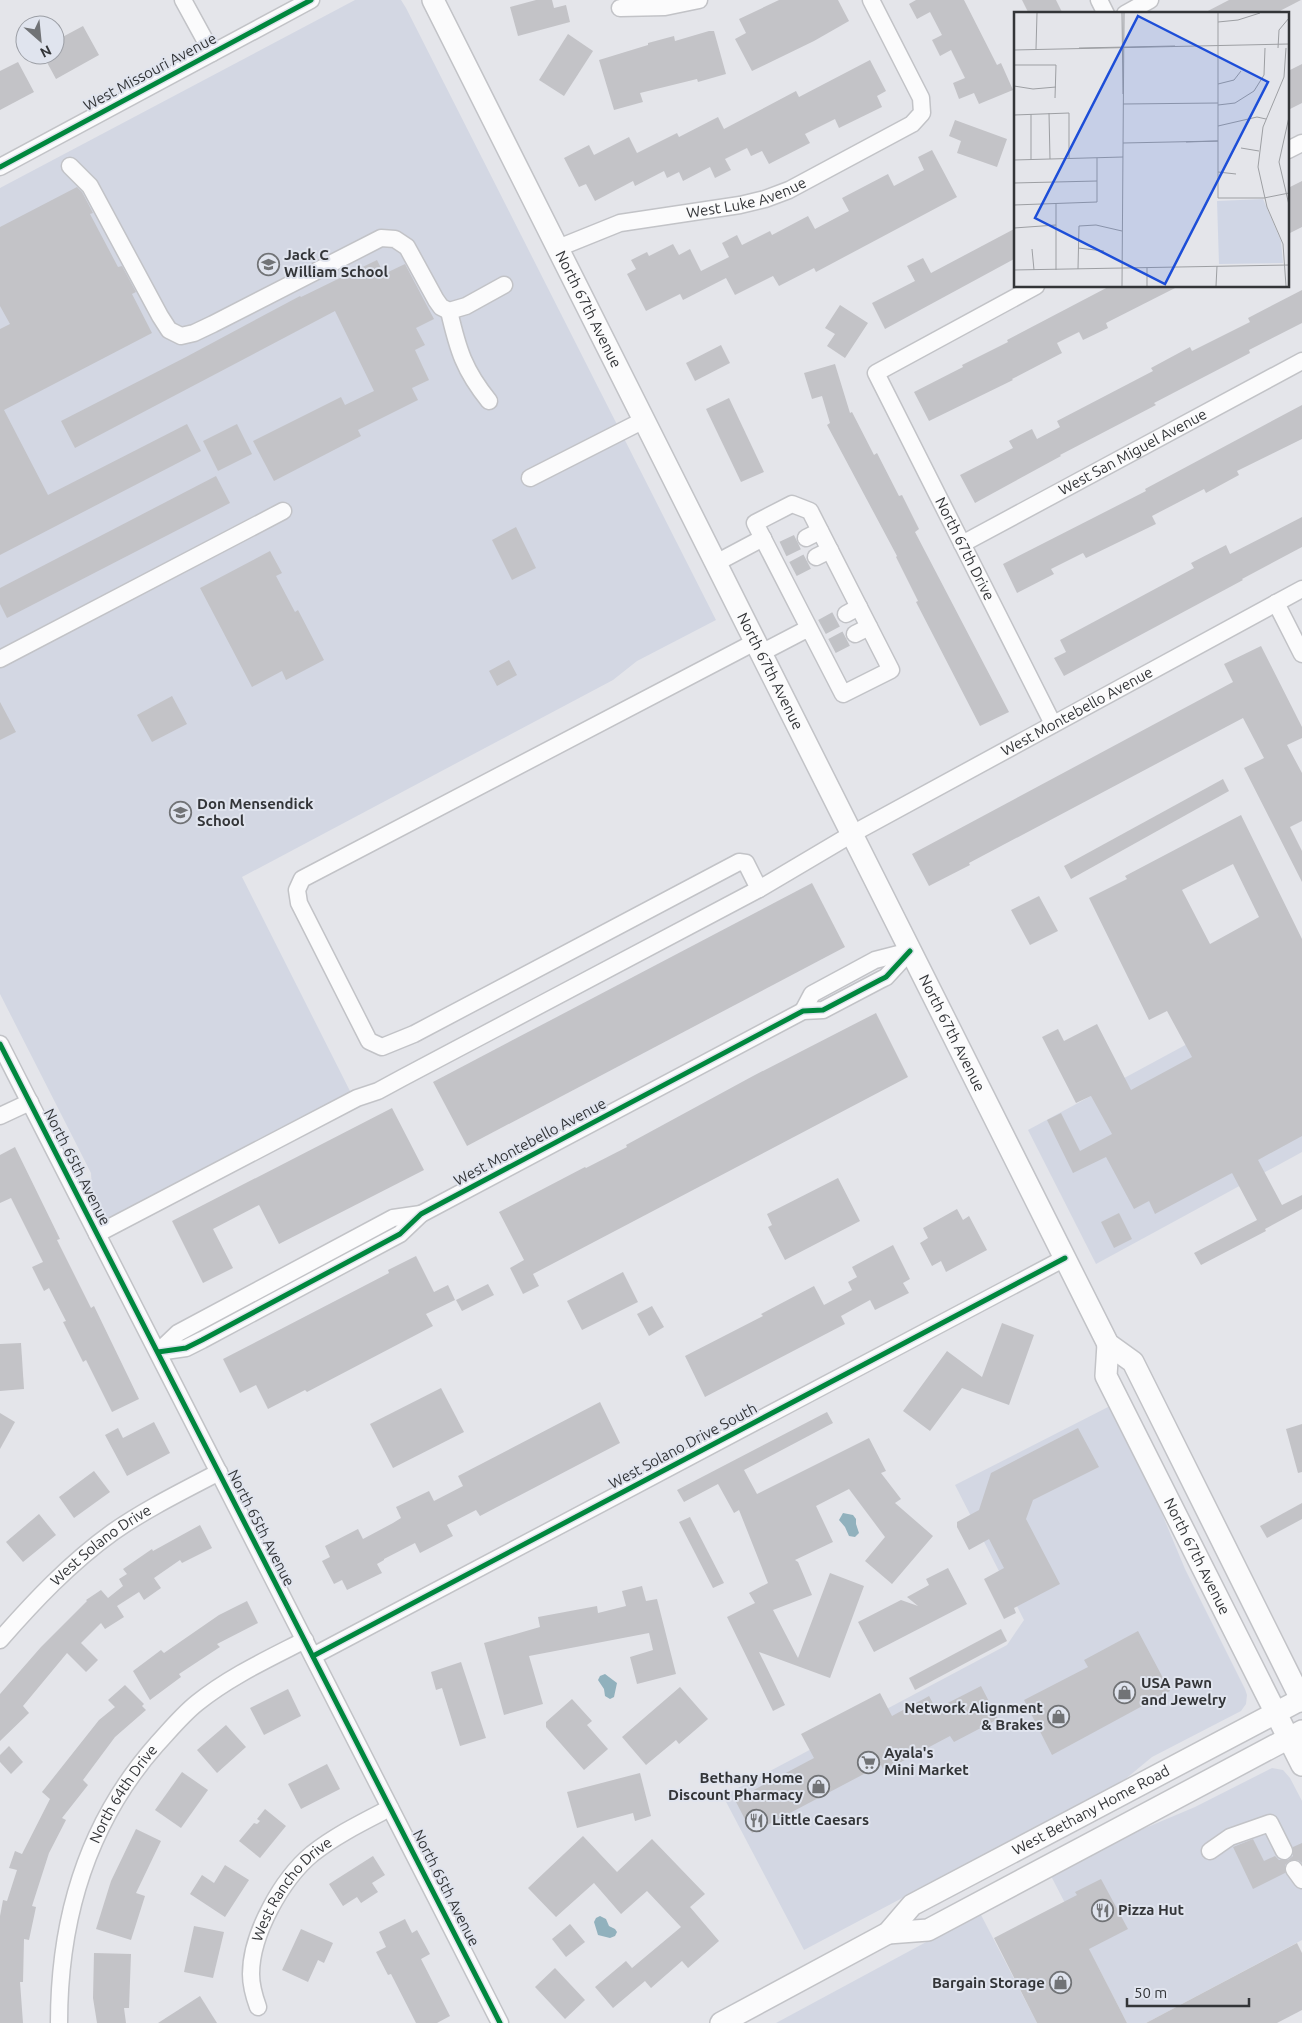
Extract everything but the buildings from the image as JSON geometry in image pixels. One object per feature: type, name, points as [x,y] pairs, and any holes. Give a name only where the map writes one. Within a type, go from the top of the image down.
[{"type":"main road","name":"North 67th Avenue","points":[[433,0],[1108,1344],[1133,1362],[1302,1700]]},
{"type":"main road","name":"North 67th Avenue","points":[[1108,1344],[1106,1376],[1276,1713],[1295,1735],[1302,1765]]},
{"type":"main road","name":"West Bethany Home Road","points":[[721,2023],[888,1933],[912,1905],[1302,1700]]},
{"type":"main road","name":"West Bethany Home Road","points":[[888,1933],[928,1930],[1295,1735]]},
{"type":"street","points":[[183,0],[212,53]]},
{"type":"street","name":"West Missouri Avenue","points":[[0,167],[312,0]]},
{"type":"street","points":[[620,8],[665,7],[699,0]]},
{"type":"street","name":"West Luke Avenue","points":[[558,248],[620,223],[740,205],[789,190],[912,124],[922,113],[921,98],[872,0]]},
{"type":"street","points":[[1099,0],[1105,12]]},
{"type":"street","points":[[1129,12],[1150,0]]},
{"type":"street","points":[[1290,149],[1302,143]]},
{"type":"street","points":[[70,166],[90,186],[160,316],[170,330],[181,336],[213,324],[381,238],[395,239],[407,247],[436,300],[441,307],[449,311],[466,306],[504,285]]},
{"type":"street","name":"North 67th Drive","points":[[1032,288],[876,373],[1054,724]]},
{"type":"street","points":[[449,311],[458,348],[473,380],[489,401]]},
{"type":"street","name":"West San Miguel Avenue","points":[[962,544],[1302,361]]},
{"type":"street","points":[[530,478],[644,420]]},
{"type":"street","points":[[792,504],[810,511],[813,534],[862,630],[891,670],[843,694],[827,649],[814,629],[778,552],[763,538],[755,523],[792,504]]},
{"type":"street","points":[[0,659],[283,511]]},
{"type":"street","points":[[716,563],[763,538]]},
{"type":"street","name":"West Montebello Avenue","points":[[97,1234],[348,1102],[378,1091],[759,890],[852,834],[1302,589]]},
{"type":"street","points":[[1276,603],[1302,654]]},
{"type":"street","points":[[759,890],[746,863],[739,862],[414,1034],[382,1047],[369,1041],[299,903],[298,890],[302,879],[758,648],[814,629]]},
{"type":"street","name":"West Montebello Avenue","points":[[158,1352],[178,1333],[393,1218],[421,1214],[802,1011],[823,1010],[886,977],[910,951]]},
{"type":"street","name":"North 65th Avenue","points":[[0,1044],[500,2023]]},
{"type":"street","points":[[0,1116],[30,1102]]},
{"type":"street","name":"West Solano Drive South","points":[[313,1656],[1065,1258]]},
{"type":"street","name":"West Solano Drive","points":[[0,1640],[56,1579],[112,1533],[142,1514],[219,1472]]},
{"type":"street","name":"North 64th Drive","points":[[59,2023],[64,1943],[73,1901],[85,1861],[102,1823],[122,1789],[144,1758],[197,1703],[229,1682],[305,1640]]},
{"type":"street","name":"West Rancho Drive","points":[[258,2007],[252,1989],[251,1972],[254,1953],[272,1903],[289,1879],[310,1856],[335,1837],[390,1808]]},
{"type":"street","points":[[1210,1851],[1230,1837],[1270,1823],[1284,1851]]},
{"type":"shaded area","points":[[355,0],[401,0],[406,8],[716,620],[637,661],[613,680],[242,877],[351,1093],[110,1219],[103,1216],[99,1208],[92,1191],[91,1173],[0,994],[0,188]]},
{"type":"shaded area","points":[[1302,982],[1302,1152],[1096,1264],[1028,1130]]},
{"type":"shaded area","points":[[1110,1406],[1155,1497],[1185,1569],[1245,1689],[1247,1695],[1246,1704],[1241,1711],[1152,1757],[1123,1781],[804,1950],[723,1796],[1007,1645],[1024,1620],[955,1485]]},
{"type":"shaded area","points":[[1272,1768],[1283,1770],[1290,1778],[1302,1801],[1302,1940],[1146,2023],[1127,2023],[1051,1876],[1131,1834],[1195,1807]]},
{"type":"shaded area","points":[[980,1913],[1037,2023],[776,2023]]},
{"type":"water","points":[[843,1513],[853,1515],[856,1519],[859,1533],[855,1537],[849,1536],[839,1520]]},
{"type":"water","points":[[605,1674],[617,1683],[614,1697],[610,1699],[605,1696],[604,1689],[598,1680],[600,1676]]},
{"type":"water","points":[[600,1916],[606,1919],[609,1926],[615,1929],[617,1932],[615,1936],[610,1938],[598,1935],[594,1922]]},
{"type":"tunnel","points":[[783,549],[806,538]]},
{"type":"tunnel","points":[[793,569],[816,557]]},
{"type":"tunnel","points":[[822,627],[846,614]]},
{"type":"tunnel","points":[[832,646],[855,634]]},
{"type":"cycle path","points":[[0,167],[311,0]]},
{"type":"cycle path","points":[[158,1352],[186,1348],[202,1340],[400,1234],[421,1214],[803,1011],[823,1010],[886,977],[910,951]]},
{"type":"cycle path","points":[[0,1044],[500,2023]]},
{"type":"cycle path","points":[[313,1656],[1065,1258]]},
{"type":"place","name":"Jack C William School","points":[[268,264]]},
{"type":"place","name":"Don Mensendick School","points":[[181,813]]},
{"type":"place","name":"USA Pawn and Jewelry","points":[[1125,1692]]},
{"type":"place","name":"Network Alignment & Brakes","points":[[1059,1717]]},
{"type":"place","name":"Ayala's Mini Market","points":[[868,1762]]},
{"type":"place","name":"Bethany Home Discount Pharmacy","points":[[819,1787]]},
{"type":"place","name":"Little Caesars","points":[[756,1820]]},
{"type":"place","name":"Pizza Hut","points":[[1102,1910]]},
{"type":"place","name":"Bargain Storage","points":[[1061,1983]]}]
